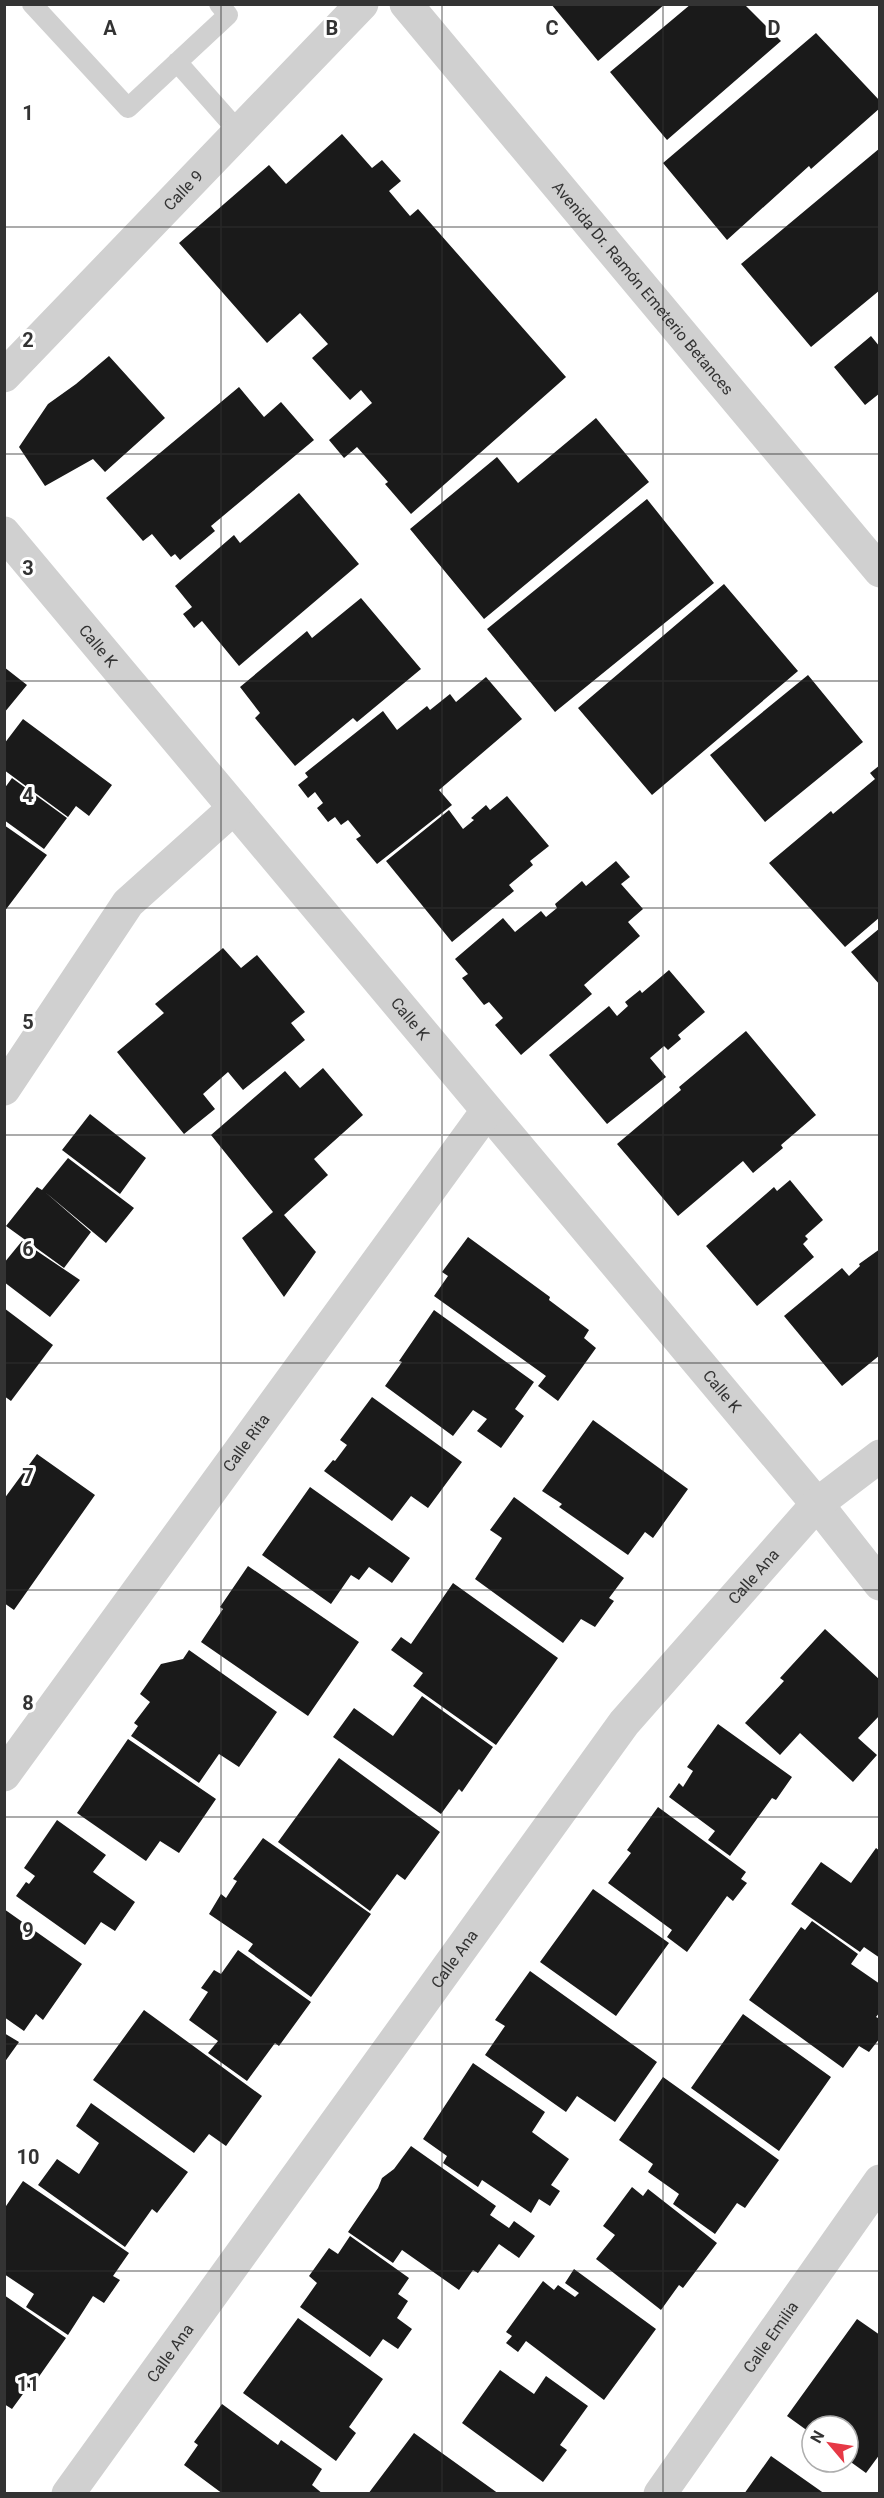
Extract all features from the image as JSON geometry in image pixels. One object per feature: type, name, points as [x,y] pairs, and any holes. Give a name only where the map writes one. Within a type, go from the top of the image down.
[{"type":"street","name":"Calle 9","points":[[4,376],[362,4]]},
{"type":"street","name":"Avenida Dr. Ramón Emeterio Betances","points":[[406,4],[879,571]]},
{"type":"street","name":"Calle K","points":[[4,533],[818,1504],[879,1584]]},
{"type":"street","points":[[4,1089],[128,903],[234,808]]},
{"type":"street","name":"Calle Rita","points":[[4,1775],[487,1111]]},
{"type":"street","name":"Calle Ana","points":[[68,2493],[624,1723],[818,1504],[879,1456]]},
{"type":"street","name":"Calle Emilia","points":[[660,2493],[879,2181]]},
{"type":"lane","points":[[32,4],[128,108],[228,15],[219,4]]},
{"type":"lane","points":[[177,62],[239,132]]},
{"type":"building","points":[[551,4],[665,4],[598,61]]},
{"type":"building","points":[[691,4],[744,4],[781,41],[667,140],[610,72]]},
{"type":"building","points":[[816,33],[880,101],[880,108],[811,169],[809,166],[727,240],[663,163]]},
{"type":"building","points":[[342,134],[372,168],[382,160],[401,181],[389,191],[410,216],[418,209],[566,377],[411,514],[385,484],[388,482],[357,447],[344,458],[329,440],[372,403],[361,390],[350,400],[312,358],[328,344],[300,313],[267,343],[179,243],[269,165],[286,184]]},
{"type":"building","points":[[880,148],[880,290],[811,347],[741,264]]},
{"type":"building","points":[[871,336],[880,347],[880,393],[865,405],[834,367]]},
{"type":"building","points":[[109,356],[165,418],[105,472],[93,459],[45,486],[19,447],[48,404]]},
{"type":"building","points":[[239,387],[264,417],[281,402],[314,440],[211,526],[215,531],[180,560],[175,554],[171,557],[152,534],[143,541],[106,498]]},
{"type":"building","points":[[596,418],[649,482],[484,619],[410,529],[497,457],[518,483]]},
{"type":"building","points":[[299,493],[359,564],[239,666],[202,621],[194,628],[183,614],[192,607],[175,586],[234,535],[240,543]]},
{"type":"building","points":[[647,499],[714,583],[555,712],[487,629]]},
{"type":"building","points":[[724,584],[798,671],[652,795],[578,708]]},
{"type":"building","points":[[361,598],[421,669],[357,722],[353,718],[295,766],[255,718],[260,713],[240,687],[307,631],[312,638]]},
{"type":"building","points":[[4,667],[27,685],[4,713]]},
{"type":"building","points":[[808,675],[863,742],[765,822],[710,755]]},
{"type":"building","points":[[486,677],[522,719],[439,790],[452,805],[377,864],[356,839],[361,836],[348,820],[341,825],[335,817],[328,822],[317,808],[323,803],[315,792],[308,798],[298,785],[308,777],[305,773],[383,711],[397,730],[427,706],[430,710],[450,694],[456,702]]},
{"type":"building","points":[[23,719],[112,785],[89,816],[76,806],[68,817],[4,770],[4,744]]},
{"type":"building","points":[[880,765],[880,917],[845,947],[769,863],[831,811],[833,814],[875,779],[870,773]]},
{"type":"building","points":[[12,778],[67,818],[44,849],[4,820],[4,789]]},
{"type":"building","points":[[507,796],[549,846],[530,861],[533,865],[509,885],[514,891],[452,942],[386,861],[449,810],[463,829],[474,820],[471,818],[486,805],[490,810]]},
{"type":"building","points":[[4,825],[47,855],[4,912]]},
{"type":"building","points":[[616,861],[630,877],[621,884],[643,909],[628,922],[640,936],[584,985],[592,994],[521,1055],[495,1025],[503,1018],[489,1002],[484,1005],[462,978],[468,974],[455,959],[503,918],[515,932],[541,911],[546,917],[557,908],[555,904],[582,881],[586,886]]},
{"type":"building","points":[[880,928],[880,985],[851,952]]},
{"type":"building","points":[[223,948],[241,968],[257,955],[305,1012],[291,1023],[305,1040],[243,1090],[228,1072],[203,1094],[215,1109],[184,1134],[117,1052],[164,1013],[155,1004]]},
{"type":"building","points":[[669,970],[705,1012],[678,1035],[681,1039],[668,1050],[664,1046],[650,1058],[666,1077],[607,1124],[549,1055],[609,1006],[617,1016],[628,1006],[625,1002],[640,990],[642,993]]},
{"type":"building","points":[[746,1031],[816,1115],[781,1145],[783,1148],[753,1173],[743,1161],[678,1216],[617,1144],[681,1090],[679,1087]]},
{"type":"building","points":[[323,1068],[363,1115],[314,1159],[328,1175],[284,1215],[316,1252],[284,1297],[242,1238],[273,1212],[211,1135],[285,1071],[300,1088]]},
{"type":"building","points":[[90,1114],[146,1158],[120,1194],[62,1150]]},
{"type":"building","points":[[68,1158],[134,1208],[106,1243],[45,1192],[91,1232],[64,1268],[6,1226],[37,1187],[42,1190]]},
{"type":"building","points":[[790,1180],[823,1220],[805,1236],[808,1239],[803,1244],[814,1257],[757,1306],[706,1246],[774,1187],[777,1191]]},
{"type":"building","points":[[468,1237],[550,1297],[549,1300],[589,1330],[584,1338],[596,1348],[558,1401],[538,1386],[546,1376],[434,1296],[448,1276],[442,1272]]},
{"type":"building","points":[[22,1241],[80,1280],[50,1317],[4,1282],[4,1263]]},
{"type":"building","points":[[880,1249],[880,1355],[842,1386],[784,1316],[842,1268],[849,1276],[860,1266],[859,1264]]},
{"type":"building","points":[[4,1308],[53,1345],[11,1401],[4,1396]]},
{"type":"building","points":[[434,1310],[534,1382],[515,1409],[524,1416],[501,1448],[477,1431],[487,1419],[473,1410],[453,1436],[385,1386]]},
{"type":"building","points":[[372,1397],[462,1462],[428,1508],[411,1496],[392,1521],[324,1471],[347,1445],[340,1440]]},
{"type":"building","points":[[593,1420],[688,1489],[653,1538],[645,1532],[628,1555],[559,1507],[562,1504],[542,1491]]},
{"type":"building","points":[[37,1454],[95,1495],[14,1610],[4,1603],[4,1499]]},
{"type":"building","points":[[310,1487],[410,1558],[392,1583],[369,1567],[359,1580],[351,1575],[331,1604],[262,1555]]},
{"type":"building","points":[[514,1497],[624,1578],[609,1598],[614,1601],[595,1627],[581,1619],[563,1643],[475,1579],[502,1538],[490,1530]]},
{"type":"building","points":[[248,1566],[359,1642],[308,1716],[201,1642],[223,1609],[220,1607]]},
{"type":"building","points":[[453,1583],[558,1658],[496,1745],[413,1686],[423,1673],[391,1650],[401,1637],[411,1644]]},
{"type":"building","points":[[825,1629],[880,1680],[880,1715],[858,1738],[877,1755],[853,1782],[800,1733],[780,1755],[745,1723],[784,1681],[780,1678]]},
{"type":"building","points":[[189,1650],[277,1712],[239,1767],[219,1754],[199,1783],[131,1736],[138,1726],[134,1723],[150,1702],[140,1694],[161,1664],[183,1659]]},
{"type":"building","points":[[422,1696],[493,1747],[462,1792],[459,1789],[441,1814],[333,1737],[354,1708],[393,1736]]},
{"type":"building","points":[[718,1724],[792,1777],[776,1800],[772,1798],[730,1856],[708,1840],[715,1831],[669,1797],[679,1783],[683,1787],[693,1771],[687,1767]]},
{"type":"building","points":[[128,1739],[216,1799],[179,1853],[160,1841],[146,1861],[77,1813]]},
{"type":"building","points":[[339,1758],[440,1832],[405,1880],[397,1874],[370,1911],[278,1842]]},
{"type":"building","points":[[658,1807],[746,1872],[741,1879],[747,1883],[733,1901],[727,1896],[687,1952],[667,1937],[672,1930],[608,1883],[631,1853],[627,1850]]},
{"type":"building","points":[[57,1820],[106,1855],[93,1872],[135,1902],[115,1931],[101,1922],[85,1945],[16,1896],[26,1882],[29,1884],[35,1876],[24,1868]]},
{"type":"building","points":[[263,1838],[371,1914],[311,1997],[248,1951],[253,1944],[209,1914],[221,1894],[226,1898],[237,1881],[233,1879]]},
{"type":"building","points":[[876,1848],[880,1851],[880,1958],[864,1947],[860,1952],[791,1904],[821,1862],[851,1883]]},
{"type":"building","points":[[593,1889],[669,1943],[616,2016],[540,1962]]},
{"type":"building","points":[[4,1909],[82,1964],[43,2020],[36,2014],[24,2031],[4,2017]]},
{"type":"building","points":[[812,1921],[858,1954],[851,1964],[880,1984],[880,2012],[876,2017],[880,2019],[880,2038],[869,2052],[859,2046],[843,2068],[749,2000],[801,1927],[805,1930]]},
{"type":"building","points":[[238,1950],[311,2002],[279,2046],[275,2043],[247,2081],[208,2053],[218,2041],[189,2020],[208,1992],[201,1988],[214,1970],[221,1974]]},
{"type":"building","points":[[530,1971],[657,2062],[615,2122],[577,2096],[566,2112],[485,2055],[505,2026],[495,2020]]},
{"type":"building","points":[[144,2010],[262,2096],[226,2146],[209,2134],[194,2153],[93,2080]]},
{"type":"building","points":[[743,2014],[831,2077],[779,2151],[691,2088]]},
{"type":"building","points":[[4,2033],[19,2042],[4,2063]]},
{"type":"building","points":[[473,2063],[545,2112],[532,2132],[569,2159],[551,2185],[560,2191],[550,2206],[539,2199],[531,2213],[482,2180],[478,2187],[443,2163],[447,2156],[423,2139]]},
{"type":"building","points":[[663,2077],[779,2160],[745,2208],[737,2203],[715,2234],[673,2204],[679,2194],[648,2172],[653,2164],[619,2140]]},
{"type":"building","points":[[91,2103],[188,2172],[157,2213],[152,2209],[125,2247],[38,2185],[57,2159],[79,2174],[99,2143],[76,2126]]},
{"type":"building","points":[[411,2146],[496,2206],[490,2215],[509,2228],[514,2221],[535,2236],[519,2258],[499,2244],[478,2273],[473,2270],[459,2290],[402,2250],[393,2263],[348,2232],[378,2188],[382,2178],[394,2169]]},
{"type":"building","points":[[23,2181],[129,2253],[113,2276],[120,2280],[104,2303],[93,2296],[68,2335],[26,2307],[34,2294],[4,2274],[4,2209]]},
{"type":"building","points":[[632,2187],[643,2196],[648,2189],[717,2243],[683,2288],[679,2285],[661,2310],[596,2259],[615,2235],[603,2226]]},
{"type":"building","points":[[350,2236],[409,2278],[398,2294],[408,2301],[397,2318],[412,2329],[398,2349],[383,2339],[370,2357],[300,2307],[317,2283],[309,2276],[329,2248],[338,2254]]},
{"type":"building","points":[[574,2269],[656,2329],[604,2400],[526,2341],[518,2352],[506,2343],[512,2336],[506,2332],[543,2281],[554,2290],[558,2285],[575,2297],[579,2293],[565,2283]]},
{"type":"building","points":[[4,2295],[66,2338],[31,2388],[28,2387],[12,2409],[4,2404]]},
{"type":"building","points":[[298,2318],[383,2379],[349,2427],[356,2433],[336,2461],[243,2393]]},
{"type":"building","points":[[857,2319],[880,2335],[880,2454],[866,2473],[860,2469],[860,2414],[800,2414],[800,2425],[787,2416]]},
{"type":"building","points":[[500,2370],[534,2394],[546,2376],[588,2406],[560,2445],[567,2450],[543,2482],[462,2423]]},
{"type":"building","points":[[222,2404],[278,2445],[281,2440],[322,2469],[312,2485],[323,2494],[223,2494],[184,2465],[198,2445],[194,2442]]},
{"type":"building","points":[[414,2433],[499,2494],[368,2494]]},
{"type":"building","points":[[771,2456],[825,2494],[744,2494]]}]
